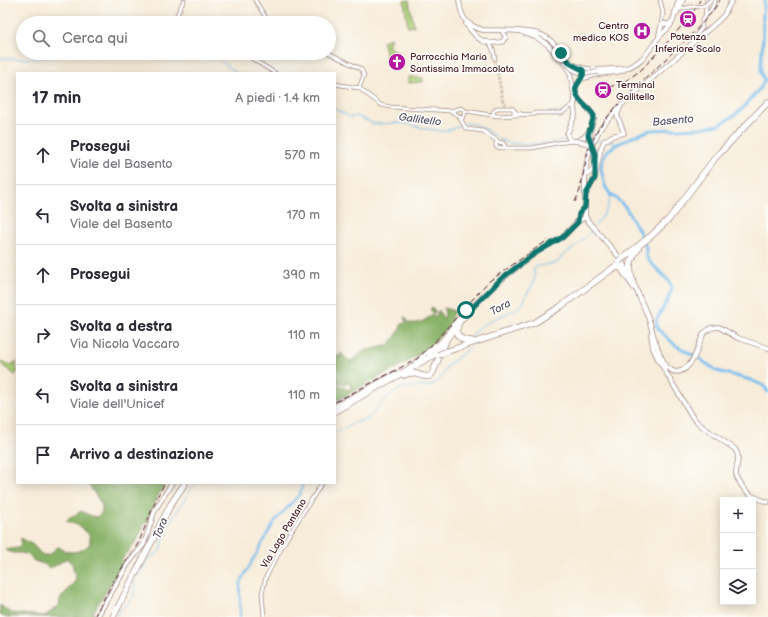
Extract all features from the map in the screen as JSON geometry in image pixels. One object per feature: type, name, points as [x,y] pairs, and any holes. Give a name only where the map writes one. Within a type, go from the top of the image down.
[{"type":"highway","points":[[458,323],[456,331],[459,338],[469,342],[518,329],[534,323],[560,308],[652,237],[680,207],[720,153],[768,103]]},
{"type":"highway","points":[[634,285],[630,272],[630,265],[638,248]]},
{"type":"highway","points":[[336,411],[420,362],[469,342],[518,327],[542,317],[625,258]]},
{"type":"highway","points":[[592,284],[616,268],[620,267],[634,285]]},
{"type":"highway","points":[[420,362],[431,353],[474,306]]},
{"type":"highway","points":[[336,411],[409,372],[414,372],[424,377],[428,377],[432,374],[447,338],[452,330]]},
{"type":"highway","points":[[390,382],[442,352]]},
{"type":"highway","points":[[424,377],[420,373],[420,367],[429,359]]},
{"type":"highway","points":[[112,617],[168,504],[182,484]]},
{"type":"main road","points":[[458,0],[462,14],[467,22],[475,28],[483,30],[522,32],[538,35],[545,39],[570,67],[576,71],[584,74],[617,71],[627,68]]},
{"type":"main road","points":[[458,0],[460,15],[483,42],[499,43],[504,41],[506,37],[514,32]]},
{"type":"main road","points":[[336,405],[418,361],[436,345],[466,310],[474,306],[501,279],[534,254],[563,237],[582,218],[586,194],[585,178],[596,136],[624,103],[720,19],[732,0]]},
{"type":"main road","points":[[522,32],[536,37],[548,45],[566,66],[571,75],[576,80],[580,80],[598,74],[617,72],[627,68],[644,57],[658,38],[667,29],[679,9],[680,1]]},
{"type":"main road","points":[[658,38],[661,26],[663,23],[670,23],[674,18],[680,1]]},
{"type":"main road","points":[[666,23],[668,26],[667,29]]},
{"type":"main road","points":[[661,26],[663,30],[667,29]]},
{"type":"main road","points":[[479,39],[478,34],[483,30]]},
{"type":"main road","points":[[501,31],[506,37]]},
{"type":"main road","points":[[528,33],[537,33],[547,37],[568,61],[579,67],[591,70],[627,68]]},
{"type":"main road","points":[[579,67],[571,69],[576,100],[574,104],[575,115],[568,131],[568,137],[570,140],[587,143],[593,148]]},
{"type":"main road","points":[[574,141],[584,138],[593,122],[594,116],[588,108],[582,104],[576,94],[576,86],[584,74],[579,67]]},
{"type":"main road","points":[[585,178],[594,172],[604,142],[612,136],[624,133],[615,113]]},
{"type":"main road","points":[[586,194],[594,180],[595,164],[593,148],[589,137],[590,127]]},
{"type":"main road","points":[[585,178],[588,183],[592,183]]},
{"type":"main road","points":[[582,218],[596,230],[623,263],[649,319],[659,353],[671,369],[676,371],[682,370],[691,362],[704,333],[708,329],[714,327],[719,327],[744,341],[768,348]]},
{"type":"main road","points":[[651,329],[652,343],[655,353],[693,418],[704,428],[735,448],[738,454],[736,475],[740,483],[752,497],[768,502]]},
{"type":"main road","points":[[97,617],[128,564],[144,544],[155,510],[171,484]]},
{"type":"street","points":[[176,16],[184,0]]},
{"type":"street","points":[[255,0],[265,16]]},
{"type":"street","points":[[660,0],[663,17],[661,26]]},
{"type":"street","points":[[705,16],[708,0]]},
{"type":"street","points":[[679,9],[701,7],[706,5],[708,0]]},
{"type":"street","points":[[694,42],[694,38],[702,28],[702,21],[712,6],[714,0]]},
{"type":"street","points":[[680,1],[686,6],[691,7]]},
{"type":"street","points":[[706,7],[709,9],[712,6]]},
{"type":"street","points":[[663,17],[666,23]]},
{"type":"street","points":[[488,42],[491,45],[495,59]]},
{"type":"street","points":[[493,51],[499,43]]},
{"type":"street","points":[[336,56],[361,69],[364,75],[359,88]]},
{"type":"street","points":[[255,60],[274,72]]},
{"type":"street","points":[[336,84],[359,88],[375,101],[386,106],[408,109],[451,111],[461,108],[472,112],[495,116],[536,114]]},
{"type":"street","points":[[486,114],[503,105],[508,108],[512,108],[520,114],[562,113],[574,104]]},
{"type":"street","points":[[498,108],[508,108]]},
{"type":"street","points":[[458,110],[458,115]]},
{"type":"street","points":[[461,120],[464,115],[464,110]]},
{"type":"street","points":[[451,111],[458,115],[466,129],[483,131],[497,143],[498,148],[532,148],[574,141]]},
{"type":"street","points":[[494,111],[493,113],[495,116]]},
{"type":"street","points":[[511,116],[514,111]]},
{"type":"street","points":[[458,115],[464,115],[472,112]]},
{"type":"street","points":[[497,143],[503,143],[504,147]]},
{"type":"street","name":"Via Lago Pantano","points":[[264,617],[262,593],[266,577],[288,536],[321,484]]},
{"type":"green space","points":[[409,0],[414,26],[408,27],[404,1]]},
{"type":"green space","points":[[391,38],[388,46],[398,52],[386,55],[382,41]]},
{"type":"green space","points":[[408,77],[415,77],[415,79],[423,78],[423,82],[408,83]]},
{"type":"green space","points":[[432,307],[436,313],[435,312],[432,314],[433,313],[430,309]]},
{"type":"green space","points":[[444,308],[454,311],[451,317],[453,321],[431,346],[404,364],[338,400],[337,398],[336,400],[336,378],[342,387],[344,388],[350,390],[351,385],[347,383],[345,385],[341,382],[340,383],[336,376],[336,354],[339,358],[341,353],[351,361],[364,351],[389,345],[400,330],[401,325],[406,322],[404,317],[408,320],[407,322],[410,323],[418,323],[428,318],[432,314],[434,318],[438,315],[437,313],[439,310],[443,319],[445,317]]},
{"type":"green space","points":[[0,361],[11,366],[16,362],[16,374],[15,375],[0,363]]},
{"type":"green space","points":[[89,484],[164,484],[137,540],[121,559],[124,562],[122,566],[120,565],[121,567],[94,611],[94,617],[4,617],[0,614],[0,605],[11,613],[45,616],[59,606],[60,599],[76,580],[72,563],[67,558],[49,568],[44,564],[34,561],[31,556],[27,554],[11,553],[5,550],[18,548],[21,545],[21,538],[33,545],[42,555],[49,555],[59,547],[63,550],[71,552],[79,551],[90,543],[90,536],[80,526],[66,521],[81,511],[97,517],[102,512],[102,505]]},
{"type":"waterway","name":"Basento","points":[[765,0],[761,63],[761,72],[764,80],[761,87],[742,109],[719,125],[701,128],[651,130],[634,136],[607,151],[602,160],[601,169],[605,186],[610,194],[626,208],[639,231],[646,247],[646,256],[669,281],[672,288],[657,319],[656,324],[658,329],[675,345],[700,359],[717,371],[751,380],[764,386],[768,392]]},
{"type":"waterway","name":"Gallitello","points":[[0,58],[16,59]]},
{"type":"waterway","name":"Gallitello","points":[[219,60],[236,72]]},
{"type":"waterway","name":"Gallitello","points":[[336,110],[350,117],[357,116],[374,124],[409,124],[426,129],[442,131],[453,129],[462,124]]},
{"type":"waterway","name":"Gallitello","points":[[465,123],[478,126],[498,139],[515,144],[532,144],[568,140]]},
{"type":"waterway","name":"Gallitello","points":[[595,141],[602,141]]},
{"type":"waterway","name":"Gallitello","points":[[607,141],[619,144]]},
{"type":"waterway","name":"Tora","points":[[595,226],[607,208],[610,194]]},
{"type":"waterway","name":"Tora","points":[[472,339],[473,333],[478,328],[523,303],[534,281],[534,268],[557,263],[562,256],[575,247],[593,229]]},
{"type":"waterway","name":"Tora","points":[[336,432],[354,423],[368,419],[388,396],[403,387],[431,386],[442,377],[447,366],[473,345]]},
{"type":"waterway","name":"Tora","points":[[116,616],[134,596],[135,580],[149,559],[161,550],[165,532],[172,518],[195,484]]},
{"type":"waterway","points":[[240,617],[241,581],[275,521],[300,494],[303,484]]},
{"type":"tunnel","points":[[495,59],[503,102],[505,105]]},
{"type":"railway","points":[[600,91],[627,80],[641,70],[674,35],[694,11],[700,0]]},
{"type":"railway","points":[[575,202],[580,190],[588,151],[598,129],[616,107],[696,30],[712,12],[720,0]]},
{"type":"railway","points":[[336,401],[417,359],[431,346],[488,282],[548,240]]},
{"type":"railway","points":[[94,617],[114,580],[139,542],[157,497],[164,484]]},
{"type":"place","name":"Potenza Inferiore Scalo","points":[[688,19]]},
{"type":"place","name":"Centro medico KOS","points":[[642,31]]},
{"type":"place","name":"Parrocchia Maria Santissima Immacolata","points":[[397,62]]},
{"type":"place","name":"Terminal Gallitello","points":[[603,90]]},
{"type":"route","points":[[466,310],[471,306],[474,306],[482,296],[501,279],[534,254],[566,234],[578,222],[579,214],[585,207],[586,194],[589,186],[594,180],[596,173],[594,148],[588,135],[594,116],[592,111],[582,104],[576,94],[576,86],[583,77],[583,70],[571,64],[561,53]]}]
